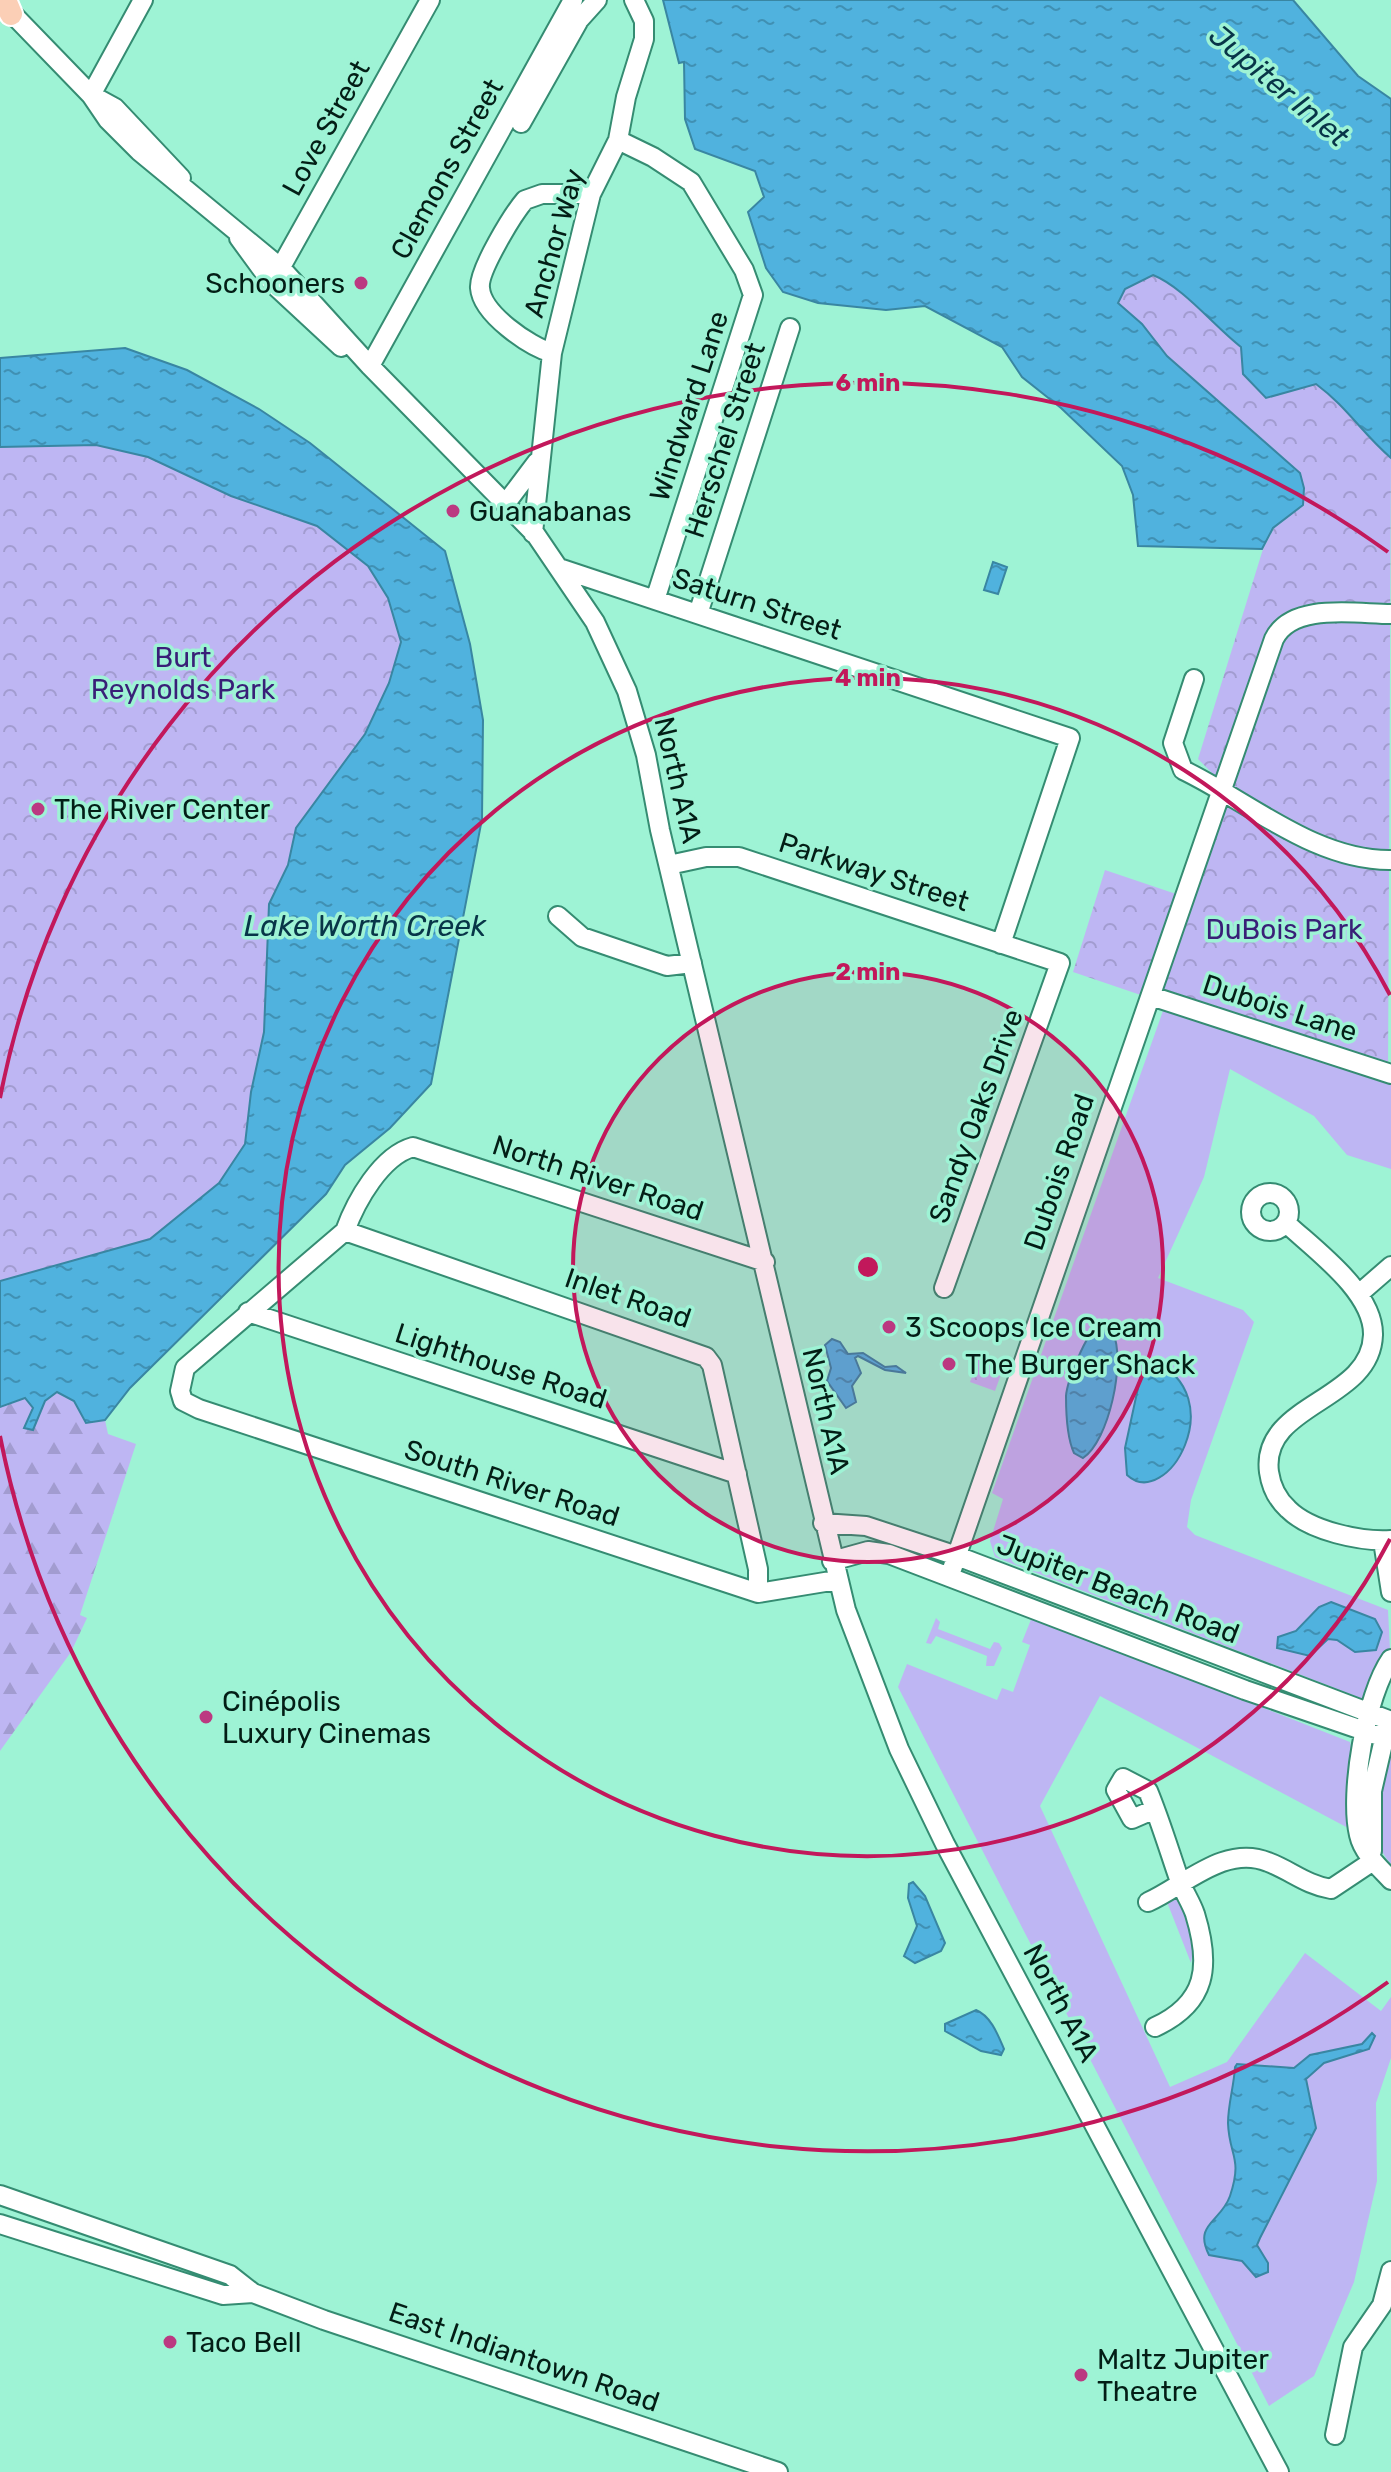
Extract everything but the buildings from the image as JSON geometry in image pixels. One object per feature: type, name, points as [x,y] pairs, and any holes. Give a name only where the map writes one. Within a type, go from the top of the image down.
[{"type":"street","points":[[91,95],[143,0]]},
{"type":"street","name":"Love Street","points":[[276,276],[430,0]]},
{"type":"street","name":"Clemons Street","points":[[370,366],[573,0]]},
{"type":"street","points":[[521,123],[579,20],[597,0]]},
{"type":"street","name":"Anchor Way","points":[[533,533],[538,460],[552,353],[591,194],[618,140],[626,97],[644,39],[644,21],[634,0]]},
{"type":"street","name":"North A1A","points":[[3,7],[91,95],[108,120],[139,151],[173,183],[181,183],[238,236],[351,357],[370,366],[506,503],[562,569],[595,622],[627,691],[646,755],[669,865],[765,1262],[837,1580],[899,1749],[945,1844],[1279,2472]]},
{"type":"street","name":"Windward Lane","points":[[618,140],[653,157],[691,182],[720,236],[744,270],[753,295],[655,600]]},
{"type":"street","points":[[552,353],[521,339],[487,305],[480,289],[480,280],[525,200],[542,194],[591,194]]},
{"type":"street","name":"Herschel Street","points":[[698,614],[790,328]]},
{"type":"street","name":"Anchor Way","points":[[506,503],[538,460]]},
{"type":"street","name":"Saturn Street","points":[[562,569],[1070,738],[1001,944]]},
{"type":"street","name":"Dubois Road","points":[[950,1575],[1250,700],[1284,624],[1300,616],[1391,614]]},
{"type":"street","points":[[1194,679],[1173,743],[1183,770],[1222,788],[1326,846],[1365,859],[1391,860]]},
{"type":"street","name":"Parkway Street","points":[[669,865],[706,857],[739,857],[1060,963]]},
{"type":"street","points":[[558,916],[582,937],[667,966],[692,963]]},
{"type":"street","name":"Sandy Oaks Drive","points":[[944,1288],[1060,963]]},
{"type":"street","name":"Dubois Lane","points":[[1151,996],[1391,1074]]},
{"type":"street","name":"North River Road","points":[[345,1231],[355,1204],[402,1150],[413,1147],[765,1262]]},
{"type":"street","points":[[1286,1223],[1360,1293],[1372,1318],[1370,1356],[1341,1389],[1291,1421],[1271,1448],[1268,1469],[1274,1491],[1294,1516],[1335,1532],[1387,1540],[1391,1592]]},
{"type":"street","points":[[248,1312],[345,1231]]},
{"type":"street","name":"Inlet Road","points":[[345,1231],[699,1352],[712,1365],[758,1569],[758,1593]]},
{"type":"street","points":[[1360,1293],[1391,1266]]},
{"type":"street","name":"South River Road","points":[[248,1312],[185,1368],[180,1391],[183,1401],[199,1409],[758,1593],[837,1580]]},
{"type":"street","name":"Lighthouse Road","points":[[248,1312],[737,1474]]},
{"type":"street","name":"Jupiter Beach Road","points":[[823,1523],[866,1526],[957,1556],[1368,1723]]},
{"type":"street","name":"Jupiter Beach Road","points":[[832,1561],[868,1551],[889,1554],[1368,1723],[1389,1726]]},
{"type":"street","points":[[1391,1659],[1384,1670],[1368,1723],[1356,1810],[1359,1838],[1373,1861],[1391,1880]]},
{"type":"street","points":[[1373,1861],[1372,1791],[1389,1726]]},
{"type":"street","points":[[1155,1809],[1179,1881],[1194,1911],[1203,1948],[1203,1977],[1195,1997],[1179,2016],[1155,2027]]},
{"type":"street","points":[[1148,1902],[1179,1881],[1229,1860],[1252,1857],[1269,1862],[1313,1886],[1331,1889],[1373,1861]]},
{"type":"street","name":"East Indiantown Road","points":[[0,2195],[230,2275],[253,2293],[778,2472]]},
{"type":"street","name":"East Indiantown Road","points":[[0,2224],[223,2295],[253,2293]]},
{"type":"street","points":[[1335,2435],[1353,2347],[1382,2305],[1391,2271]]},
{"type":"green space","name":"DuBois Park","points":[[1153,273],[1229,314],[1305,368],[1353,411],[1391,457],[1388,1079],[1073,972],[1105,870],[1182,896],[1219,780],[1198,759],[1263,549],[1274,528],[1304,505],[1300,475],[1149,341],[1116,303],[1124,288]]},
{"type":"green space","name":"Burt Reynolds Park","points":[[96,445],[148,457],[231,496],[317,526],[368,566],[388,598],[401,642],[389,683],[365,734],[296,828],[288,865],[269,904],[264,1032],[251,1092],[245,1144],[219,1183],[150,1239],[0,1281],[0,447]]},
{"type":"green space","points":[[1164,1008],[1391,1081],[1391,1169],[1347,1155],[1314,1116],[1230,1069],[1204,1177],[1158,1278],[1243,1310],[1254,1322],[1191,1500],[1187,1527],[1195,1535],[1388,1610],[1390,1651],[1369,1695],[1363,1699],[995,1557],[990,1541],[1003,1499],[992,1493]]},
{"type":"green space","points":[[979,1357],[1004,1366],[995,1391],[970,1382]]},
{"type":"green space","points":[[57,1392],[74,1401],[86,1423],[105,1420],[108,1434],[136,1444],[80,1615],[87,1618],[71,1652],[0,1751],[0,1407],[25,1398],[33,1408]]},
{"type":"green space","points":[[1032,1617],[1350,1742],[1354,1766],[1350,1829],[1100,1696],[1040,1806],[1170,2087],[1227,2062],[1305,1953],[1381,2011],[1391,1997],[1391,2058],[1376,2103],[1377,2181],[1354,2282],[1314,2376],[1269,2406],[898,1687],[907,1664],[997,1700],[1002,1688],[1013,1692],[1030,1645],[1022,1642]]},
{"type":"green space","points":[[936,1618],[940,1622],[938,1629],[990,1649],[994,1642],[999,1643],[1002,1648],[994,1666],[986,1666],[987,1656],[936,1636],[931,1644],[926,1643]]},
{"type":"green space","points":[[1391,1755],[1391,1864],[1378,1840],[1376,1814],[1386,1760]]},
{"type":"green space","points":[[1176,1896],[1195,1936],[1191,1963],[1167,1902]]},
{"type":"water","name":"Jupiter Inlet","points":[[663,0],[1293,0],[1358,76],[1391,99],[1391,458],[1316,384],[1266,398],[1243,374],[1241,347],[1187,297],[1153,275],[1125,289],[1118,303],[1142,324],[1167,356],[1300,473],[1304,488],[1303,505],[1273,528],[1262,549],[1138,546],[1133,495],[1122,466],[1061,408],[1022,377],[1002,347],[925,306],[886,310],[818,303],[783,292],[766,268],[748,212],[764,197],[755,171],[695,149],[685,119],[684,62],[679,63]]},
{"type":"water","name":"Lake Worth Creek","points":[[125,348],[187,370],[259,409],[310,443],[445,551],[470,644],[483,720],[482,819],[431,1084],[390,1128],[345,1165],[326,1194],[130,1388],[105,1420],[86,1423],[74,1401],[57,1392],[45,1401],[33,1430],[24,1428],[33,1408],[25,1398],[0,1407],[0,1281],[150,1239],[219,1183],[245,1144],[251,1092],[264,1032],[269,904],[288,865],[296,828],[365,734],[389,683],[401,642],[388,598],[368,566],[317,526],[231,496],[148,457],[96,445],[0,447],[0,358]]},
{"type":"water","points":[[993,562],[1007,567],[998,594],[984,590]]},
{"type":"water","points":[[1098,1327],[1113,1333],[1117,1346],[1116,1380],[1113,1400],[1100,1435],[1083,1458],[1074,1453],[1072,1447],[1066,1396],[1083,1347]]},
{"type":"water","points":[[832,1339],[840,1342],[848,1354],[863,1353],[885,1367],[896,1366],[906,1373],[885,1370],[858,1356],[855,1358],[861,1373],[852,1386],[856,1402],[846,1408],[827,1381],[831,1368],[825,1345]]},
{"type":"water","points":[[1153,1361],[1176,1377],[1188,1399],[1190,1422],[1185,1445],[1174,1464],[1159,1478],[1143,1482],[1127,1475],[1125,1448],[1141,1374]]},
{"type":"water","points":[[1331,1602],[1375,1619],[1382,1632],[1376,1650],[1355,1652],[1337,1640],[1328,1639],[1310,1656],[1277,1648],[1278,1637],[1296,1631],[1319,1607]]},
{"type":"water","points":[[913,1882],[925,1896],[945,1943],[941,1951],[915,1963],[904,1956],[917,1926],[908,1898],[909,1884]]},
{"type":"water","points":[[976,2010],[993,2026],[1004,2049],[1001,2055],[981,2051],[945,2031],[945,2024]]},
{"type":"water","points":[[1372,2033],[1375,2036],[1369,2049],[1324,2063],[1306,2079],[1316,2128],[1257,2245],[1268,2263],[1268,2272],[1256,2277],[1242,2261],[1209,2255],[1205,2245],[1206,2230],[1226,2205],[1234,2183],[1235,2164],[1228,2123],[1237,2064],[1294,2068],[1310,2055],[1362,2044]]},
{"type":"place","name":"Schooners","points":[[361,283]]},
{"type":"place","name":"Guanabanas","points":[[453,511]]},
{"type":"place","name":"The River Center","points":[[38,809]]},
{"type":"place","name":"3 Scoops Ice Cream","points":[[889,1327]]},
{"type":"place","name":"The Burger Shack","points":[[949,1364]]},
{"type":"place","name":"Cinépolis Luxury Cinemas","points":[[206,1717]]},
{"type":"place","name":"Taco Bell","points":[[170,2342]]},
{"type":"place","name":"Maltz Jupiter Theatre","points":[[1081,2375]]}]
